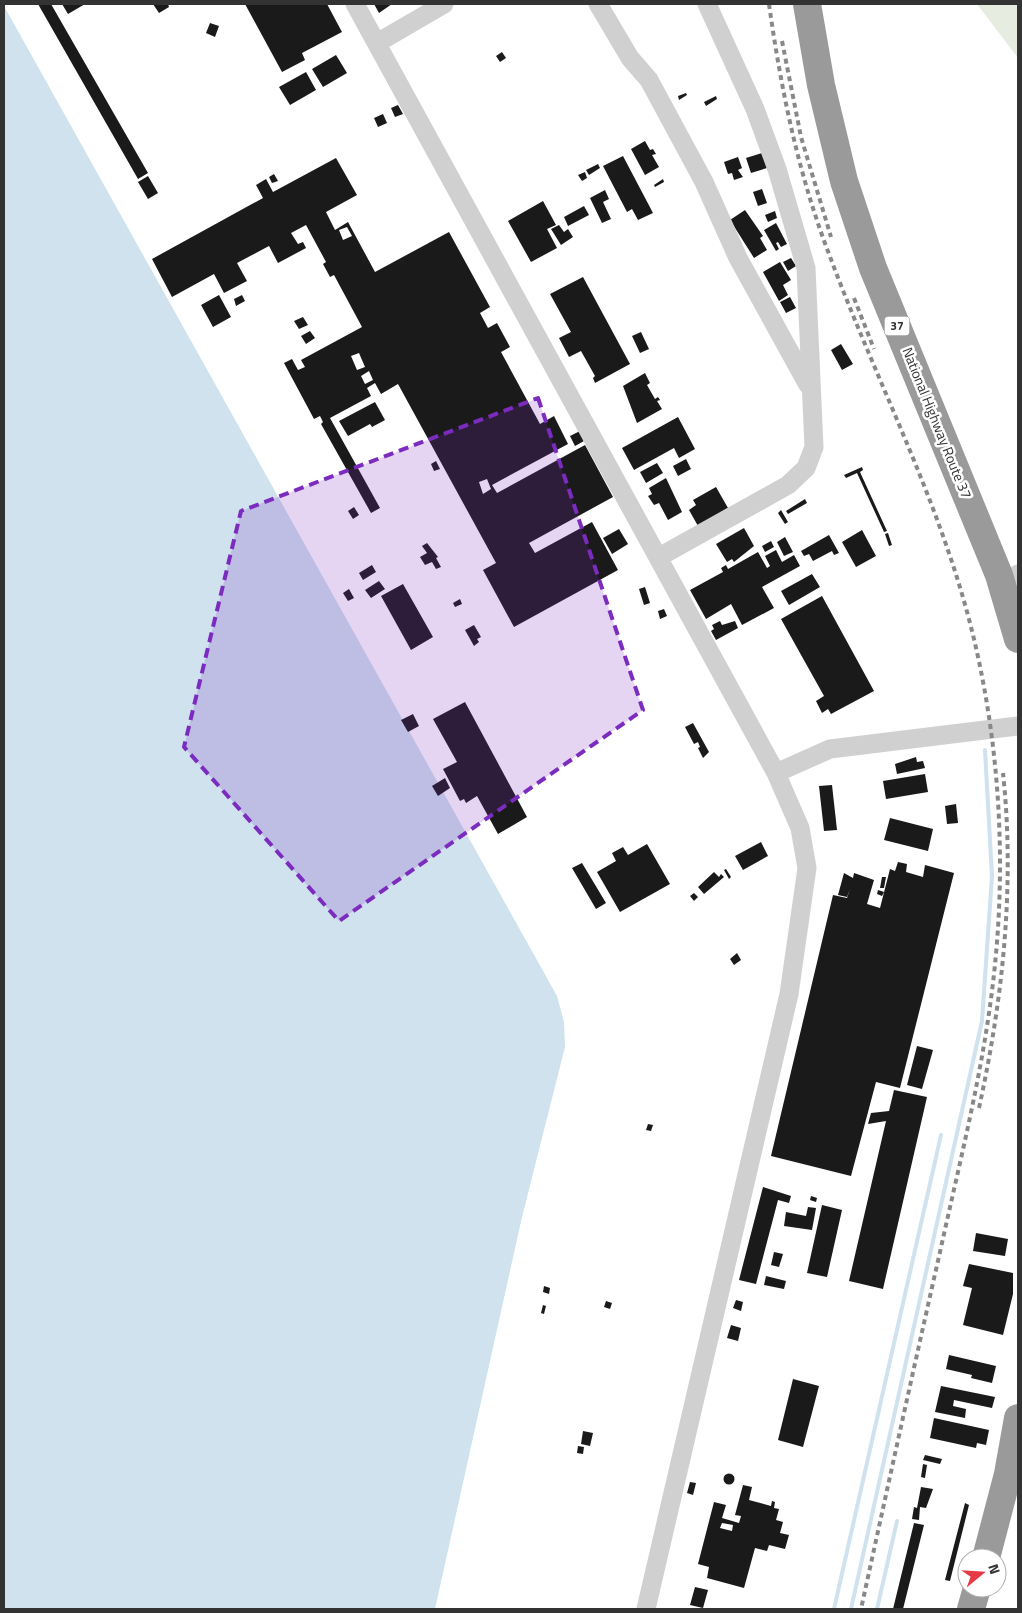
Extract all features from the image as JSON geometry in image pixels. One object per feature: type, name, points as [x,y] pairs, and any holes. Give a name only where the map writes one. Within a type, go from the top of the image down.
[{"type":"highway","name":"National Highway Route 37","points":[[807,4],[832,133],[844,181],[870,260],[1010,578],[1018,639]]},
{"type":"highway","points":[[989,1548],[1008,1474],[1018,1418]]},
{"type":"street","points":[[355,4],[776,773],[800,828],[807,868],[789,994],[646,1609]]},
{"type":"street","points":[[377,43],[444,4]]},
{"type":"street","points":[[598,4],[630,58],[649,80],[704,182],[738,258],[811,390]]},
{"type":"street","points":[[659,557],[788,485],[806,468],[814,447],[806,268],[778,169],[755,109],[708,4]]},
{"type":"street","points":[[776,773],[830,749],[1018,726]]},
{"type":"highlighted area","points":[[538,398],[643,710],[339,921],[184,747],[241,511]]},
{"type":"shaded area","points":[[977,4],[1018,4],[1018,58],[1015,54]]},
{"type":"water","points":[[4,6],[557,996],[564,1022],[565,1047],[522,1217],[435,1609],[4,1609]]},
{"type":"building","points":[[38,4],[51,4],[148,173],[138,179]]},
{"type":"building","points":[[62,4],[85,4],[68,14]]},
{"type":"building","points":[[153,4],[168,4],[169,7],[159,13]]},
{"type":"building","points":[[245,4],[327,4],[342,32],[302,53],[305,60],[282,72]]},
{"type":"building","points":[[374,4],[392,4],[379,13]]},
{"type":"building","points":[[210,23],[219,26],[215,37],[206,33]]},
{"type":"building","points":[[502,52],[506,58],[500,62],[496,56]]},
{"type":"building","points":[[336,55],[347,73],[323,87],[312,69]]},
{"type":"building","points":[[306,72],[316,90],[290,105],[279,87]]},
{"type":"building","points":[[686,93],[687,95],[679,100],[678,96]]},
{"type":"building","points":[[716,96],[717,99],[706,106],[704,102]]},
{"type":"building","points":[[398,105],[403,114],[395,117],[391,108]]},
{"type":"building","points":[[383,114],[387,123],[378,127],[374,118]]},
{"type":"building","points":[[645,141],[650,150],[653,149],[656,154],[652,155],[659,167],[645,175],[631,149]]},
{"type":"building","points":[[762,153],[767,168],[751,173],[746,158]]},
{"type":"building","points":[[623,156],[653,213],[638,220],[632,209],[627,212],[603,166]]},
{"type":"building","points":[[738,157],[742,168],[738,170],[743,177],[734,180],[732,173],[728,174],[724,162]]},
{"type":"building","points":[[336,158],[357,195],[326,212],[335,230],[348,222],[375,272],[449,232],[490,307],[480,313],[488,328],[497,323],[510,347],[501,352],[540,424],[554,416],[568,444],[492,485],[497,493],[585,445],[613,497],[529,543],[535,553],[592,522],[618,570],[514,627],[483,570],[496,563],[398,384],[381,394],[375,383],[367,388],[371,396],[330,418],[380,508],[371,513],[321,424],[323,422],[320,416],[314,419],[284,363],[292,359],[298,370],[305,367],[301,360],[362,327],[334,275],[330,277],[323,264],[326,262],[306,225],[291,233],[298,244],[303,242],[306,248],[278,263],[269,246],[237,263],[247,281],[224,293],[214,274],[172,297],[152,259],[263,198],[256,185],[266,179],[273,192]],"holes":[[[347,227],[352,236],[343,240],[339,230]],[[359,353],[365,367],[357,370],[351,356]],[[369,371],[373,380],[365,384],[361,376]],[[487,479],[491,489],[483,494],[479,482]]]},
{"type":"building","points":[[598,164],[600,168],[589,175],[586,170]]},
{"type":"building","points":[[585,172],[587,178],[582,181],[578,175]]},
{"type":"building","points":[[274,174],[278,181],[272,183],[269,177]]},
{"type":"building","points":[[148,176],[158,193],[148,199],[138,182]]},
{"type":"building","points":[[663,179],[664,182],[655,187],[654,185]]},
{"type":"building","points":[[762,189],[767,203],[758,206],[753,192]]},
{"type":"building","points":[[605,190],[609,199],[603,202],[611,219],[602,223],[590,198]]},
{"type":"building","points":[[543,201],[556,225],[547,229],[557,248],[531,262],[508,221]]},
{"type":"building","points":[[584,206],[589,215],[568,226],[564,217]]},
{"type":"building","points":[[745,210],[763,236],[760,238],[767,250],[754,258],[730,220]]},
{"type":"building","points":[[775,211],[777,218],[768,222],[765,215]]},
{"type":"building","points":[[776,223],[787,244],[781,247],[778,242],[776,243],[779,249],[776,251],[764,230]]},
{"type":"building","points":[[559,225],[564,232],[568,229],[573,237],[561,245],[551,229]]},
{"type":"building","points":[[791,258],[796,266],[788,271],[783,262]]},
{"type":"building","points":[[780,262],[791,280],[783,285],[788,295],[779,301],[763,272]]},
{"type":"building","points":[[583,277],[630,364],[595,383],[593,378],[595,376],[581,351],[569,357],[559,338],[571,332],[550,294]]},
{"type":"building","points":[[219,295],[231,317],[213,327],[201,305]]},
{"type":"building","points":[[242,295],[245,301],[236,306],[234,299]]},
{"type":"building","points":[[790,297],[796,308],[786,313],[780,302]]},
{"type":"building","points":[[303,317],[308,325],[299,329],[294,321]]},
{"type":"building","points":[[310,331],[315,338],[306,344],[301,336]]},
{"type":"building","points":[[641,332],[649,349],[640,353],[632,336]]},
{"type":"building","points":[[841,344],[853,364],[842,370],[831,350]]},
{"type":"building","points":[[645,373],[650,383],[647,385],[655,399],[658,397],[660,400],[657,401],[662,409],[637,423],[623,386]]},
{"type":"building","points":[[375,402],[385,420],[372,427],[370,424],[348,436],[339,421]]},
{"type":"building","points":[[678,417],[695,449],[679,458],[674,448],[634,470],[622,448]]},
{"type":"building","points":[[580,431],[584,441],[575,446],[570,436]]},
{"type":"building","points":[[686,459],[691,469],[678,476],[673,466]]},
{"type":"building","points":[[436,461],[440,469],[434,471],[431,464]]},
{"type":"building","points":[[657,463],[663,473],[646,483],[640,472]]},
{"type":"building","points":[[862,467],[863,470],[860,472],[887,531],[884,532],[857,473],[846,478],[844,475]]},
{"type":"building","points":[[666,478],[682,512],[668,520],[659,503],[654,505],[648,496],[652,494],[649,488]]},
{"type":"building","points":[[716,487],[728,508],[698,526],[689,510],[696,505],[693,500]]},
{"type":"building","points":[[805,499],[807,503],[788,514],[786,511]]},
{"type":"building","points":[[354,507],[359,515],[353,519],[348,511]]},
{"type":"building","points":[[781,510],[788,522],[785,524],[778,513]]},
{"type":"building","points":[[744,528],[754,546],[734,562],[732,559],[727,562],[716,544]]},
{"type":"building","points":[[619,529],[628,544],[612,554],[603,538]]},
{"type":"building","points":[[862,530],[876,556],[856,567],[842,542]]},
{"type":"building","points":[[888,533],[892,545],[889,546],[885,534]]},
{"type":"building","points":[[829,535],[839,553],[834,555],[832,551],[813,561],[809,554],[804,556],[801,551]]},
{"type":"building","points":[[785,537],[793,552],[784,556],[777,542]]},
{"type":"building","points":[[771,541],[774,547],[765,552],[762,546]]},
{"type":"building","points":[[427,543],[438,557],[436,558],[441,567],[436,569],[432,562],[425,565],[420,557],[427,553],[422,546]]},
{"type":"building","points":[[776,550],[782,562],[794,555],[800,566],[762,587],[774,608],[742,625],[731,604],[706,619],[690,590],[723,572],[721,568],[726,565],[728,569],[758,552],[767,568],[770,566],[765,556]]},
{"type":"building","points":[[372,565],[376,572],[363,580],[359,573]]},
{"type":"building","points":[[812,574],[820,587],[789,605],[781,591]]},
{"type":"building","points":[[379,581],[385,589],[371,598],[365,590]]},
{"type":"building","points":[[403,584],[433,637],[411,650],[381,596]]},
{"type":"building","points":[[645,587],[650,603],[644,605],[639,589]]},
{"type":"building","points":[[349,589],[354,598],[348,601],[343,593]]},
{"type":"building","points":[[822,596],[874,691],[831,714],[828,709],[822,713],[816,701],[824,696],[781,619]]},
{"type":"building","points":[[460,599],[462,604],[455,607],[453,603]]},
{"type":"building","points":[[664,609],[667,616],[660,619],[658,611]]},
{"type":"building","points":[[720,621],[722,625],[735,621],[738,628],[716,640],[711,631],[714,629],[712,625]]},
{"type":"building","points":[[474,625],[481,637],[477,639],[479,642],[474,646],[465,630]]},
{"type":"building","points":[[465,702],[527,817],[498,834],[477,796],[466,803],[464,799],[460,801],[443,769],[457,762],[433,719]]},
{"type":"building","points":[[413,714],[419,726],[408,732],[401,720]]},
{"type":"building","points":[[693,723],[709,752],[703,758],[698,748],[700,747],[698,742],[694,744],[685,727]]},
{"type":"building","points":[[916,757],[917,762],[923,761],[925,768],[897,774],[895,764]]},
{"type":"building","points":[[925,774],[928,792],[886,799],[883,781]]},
{"type":"building","points":[[445,778],[450,788],[438,796],[432,786]]},
{"type":"building","points":[[832,785],[837,830],[824,831],[819,786]]},
{"type":"building","points":[[956,804],[958,823],[947,824],[945,806]]},
{"type":"building","points":[[890,818],[933,829],[928,851],[884,840]]},
{"type":"building","points":[[761,842],[768,856],[743,870],[735,856]]},
{"type":"building","points":[[647,844],[670,884],[620,912],[597,872],[616,861],[612,853],[623,847],[628,855]]},
{"type":"building","points":[[898,862],[907,864],[906,872],[923,877],[925,865],[954,873],[900,1088],[876,1082],[851,1176],[771,1156],[833,895],[847,898],[850,889],[847,897],[838,895],[844,873],[853,878],[854,873],[874,880],[867,904],[880,908],[890,869],[895,871]]},
{"type":"building","points":[[582,863],[606,903],[596,909],[572,868]]},
{"type":"building","points":[[726,869],[731,877],[729,879],[724,870]]},
{"type":"building","points":[[714,872],[719,877],[721,874],[724,877],[704,894],[698,887]]},
{"type":"building","points":[[882,877],[886,877],[884,888],[880,888]]},
{"type":"building","points":[[878,890],[884,892],[882,896],[877,894]]},
{"type":"building","points":[[694,893],[698,897],[694,901],[690,896]]},
{"type":"building","points":[[737,953],[741,960],[734,965],[730,959]]},
{"type":"building","points":[[917,1046],[933,1050],[922,1089],[907,1085]]},
{"type":"building","points":[[894,1090],[927,1097],[883,1289],[849,1281],[886,1121],[868,1124],[871,1113],[889,1111]]},
{"type":"building","points":[[648,1124],[653,1125],[651,1131],[646,1130]]},
{"type":"building","points":[[763,1187],[791,1196],[789,1203],[778,1200],[756,1284],[739,1280]]},
{"type":"building","points":[[811,1196],[817,1198],[816,1202],[810,1200]]},
{"type":"building","points":[[822,1205],[842,1210],[827,1277],[807,1273]]},
{"type":"building","points":[[808,1207],[816,1208],[812,1230],[784,1226],[786,1212],[806,1216]]},
{"type":"building","points":[[976,1233],[1008,1239],[1005,1256],[973,1251]]},
{"type":"building","points":[[774,1252],[783,1254],[779,1267],[771,1265]]},
{"type":"building","points":[[969,1264],[1013,1273],[1013,1294],[1003,1335],[963,1325],[972,1288],[963,1286]]},
{"type":"building","points":[[766,1276],[786,1281],[784,1289],[764,1285]]},
{"type":"building","points":[[544,1286],[550,1288],[549,1294],[543,1292]]},
{"type":"building","points":[[736,1300],[743,1302],[741,1311],[733,1308]]},
{"type":"building","points":[[606,1301],[612,1303],[610,1309],[604,1307]]},
{"type":"building","points":[[543,1305],[546,1306],[544,1314],[541,1313]]},
{"type":"building","points":[[731,1325],[741,1328],[738,1341],[727,1338]]},
{"type":"building","points":[[949,1355],[996,1366],[992,1383],[971,1378],[972,1375],[946,1369]]},
{"type":"building","points":[[793,1379],[819,1386],[803,1447],[778,1440]]},
{"type":"building","points":[[941,1386],[995,1397],[992,1408],[954,1400],[953,1406],[966,1409],[965,1418],[935,1412]]},
{"type":"building","points":[[934,1418],[989,1430],[986,1445],[977,1443],[976,1448],[930,1438]]},
{"type":"building","points":[[583,1431],[593,1433],[590,1446],[581,1444]]},
{"type":"building","points":[[578,1446],[584,1447],[583,1454],[577,1453]]},
{"type":"building","points":[[925,1455],[942,1459],[940,1464],[923,1460]]},
{"type":"building","points":[[923,1464],[927,1465],[925,1478],[921,1477]]},
{"type":"building","points":[[727,1474],[731,1474],[734,1479],[733,1483],[727,1484],[724,1481],[724,1477]]},
{"type":"building","points":[[690,1482],[696,1483],[693,1495],[687,1493]]},
{"type":"building","points":[[743,1485],[752,1487],[749,1500],[771,1506],[772,1501],[775,1502],[774,1508],[779,1509],[776,1520],[783,1522],[780,1533],[789,1535],[785,1549],[769,1545],[767,1551],[755,1548],[744,1588],[707,1578],[709,1567],[698,1564],[714,1502],[726,1505],[722,1518],[739,1523],[741,1516],[735,1515]],"holes":[[[722,1523],[733,1525],[732,1531],[720,1528]]]},
{"type":"building","points":[[921,1487],[933,1489],[926,1508],[920,1507],[919,1520],[912,1519],[914,1507],[917,1508]]},
{"type":"building","points":[[965,1503],[969,1505],[950,1581],[945,1580]]},
{"type":"building","points":[[914,1523],[924,1525],[903,1609],[893,1609]]},
{"type":"building","points":[[695,1587],[708,1590],[703,1608],[690,1605]]},
{"type":"waterway","points":[[851,1609],[982,1021],[992,876],[985,750]]},
{"type":"waterway","points":[[834,1609],[941,1135]]},
{"type":"waterway","points":[[877,1609],[897,1521]]},
{"type":"railway","points":[[769,4],[785,99],[808,193],[847,301],[926,490],[960,586],[973,635],[990,723],[999,812],[1000,857],[997,947],[982,1057],[861,1609]]},
{"type":"railway","points":[[782,41],[801,137],[831,237]]},
{"type":"railway","points":[[854,298],[874,349]]},
{"type":"railway","points":[[979,1108],[995,1025],[1004,941],[1008,857],[1003,773]]}]
